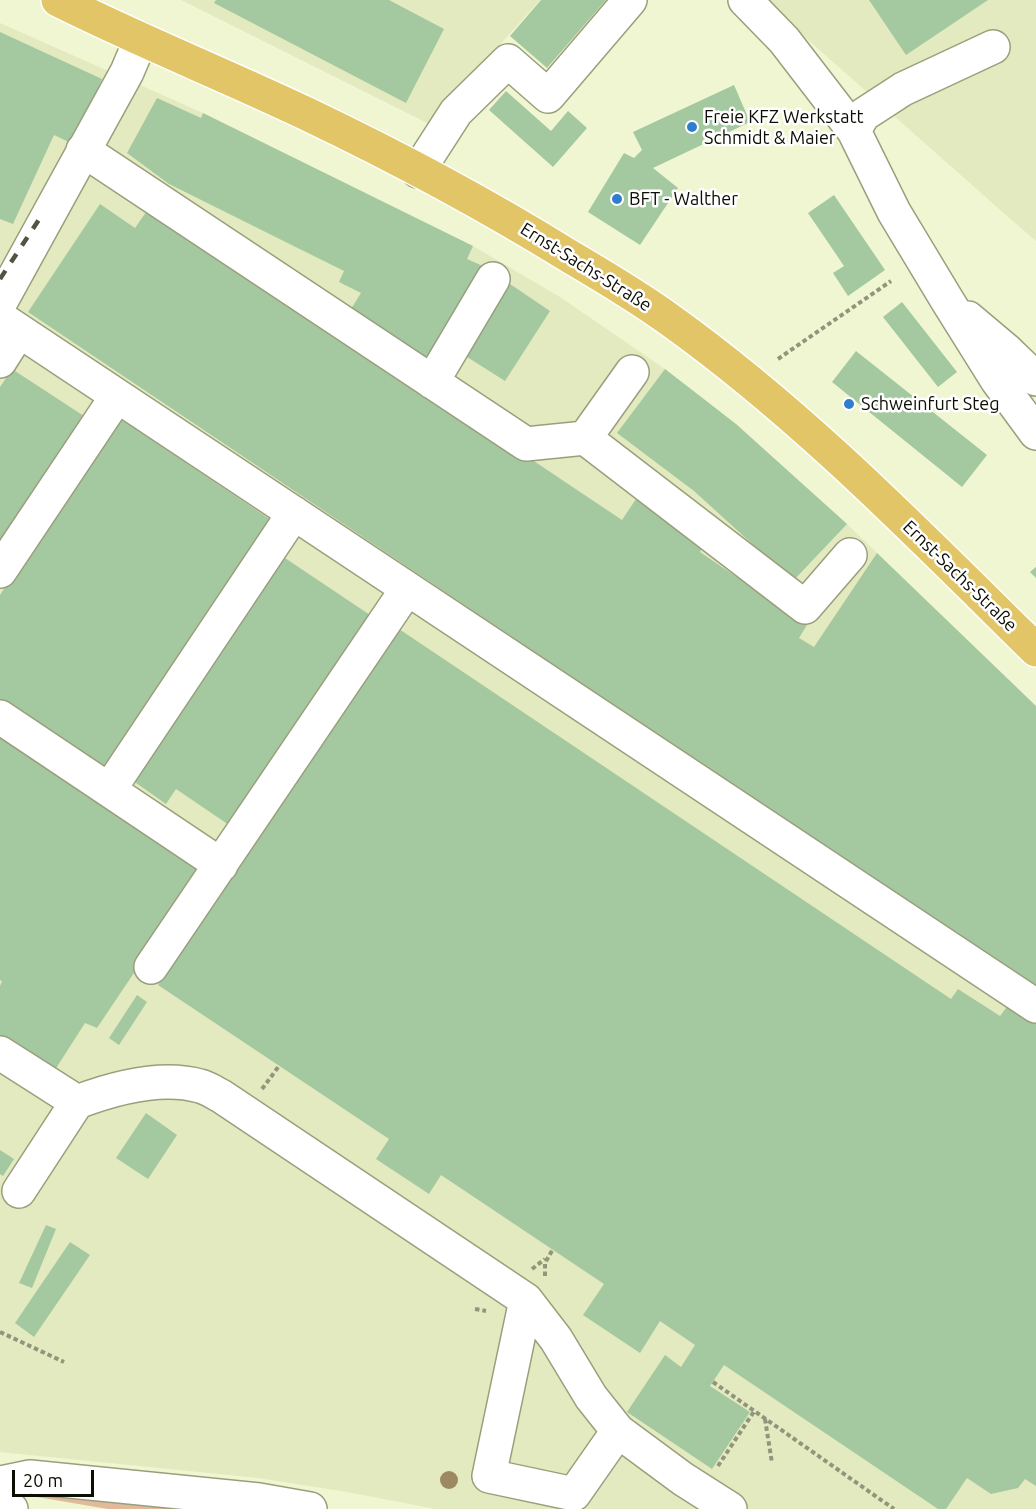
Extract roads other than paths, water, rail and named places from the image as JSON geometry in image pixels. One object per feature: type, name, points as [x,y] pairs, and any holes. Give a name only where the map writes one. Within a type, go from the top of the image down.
[{"type":"main road","name":"Ernst-Sachs-Straße","points":[[58,0],[308,115],[501,215],[616,284],[670,320],[740,372],[853,472],[1036,650]]},
{"type":"street","points":[[418,171],[456,112],[508,61],[548,96],[630,0]]},
{"type":"street","points":[[753,3],[854,131],[894,212],[947,300],[998,380],[1036,433]]},
{"type":"street","points":[[0,303],[127,72],[141,39]]},
{"type":"street","points":[[854,131],[863,115],[890,97],[993,47]]},
{"type":"street","points":[[83,151],[526,444],[585,438],[805,607],[850,555]]},
{"type":"street","points":[[432,382],[493,279]]},
{"type":"street","points":[[947,300],[1036,379]]},
{"type":"street","points":[[0,361],[10,325],[1036,1006]]},
{"type":"street","points":[[585,438],[632,372]]},
{"type":"street","points":[[0,572],[117,396]]},
{"type":"street","points":[[109,790],[294,513]]},
{"type":"street","points":[[152,967],[407,589]]},
{"type":"street","points":[[0,717],[221,865]]},
{"type":"street","points":[[0,1053],[76,1102]]},
{"type":"street","points":[[19,1191],[76,1102],[140,1085],[183,1082],[203,1086],[536,1291],[556,1339],[591,1397],[618,1431],[683,1479],[730,1509]]},
{"type":"street","points":[[536,1291],[489,1476],[574,1494],[618,1431]]},
{"type":"street","points":[[0,1483],[30,1477],[260,1500],[310,1509]]},
{"type":"street","points":[[0,1506],[10,1509]]},
{"type":"railway","points":[[0,279],[40,218]]},
{"type":"place","name":"Freie KFZ Werkstatt Schmidt & Maier","points":[[692,127]]},
{"type":"place","name":"BFT - Walther","points":[[617,199]]},
{"type":"place","name":"Schweinfurt Steg","points":[[849,404]]}]
